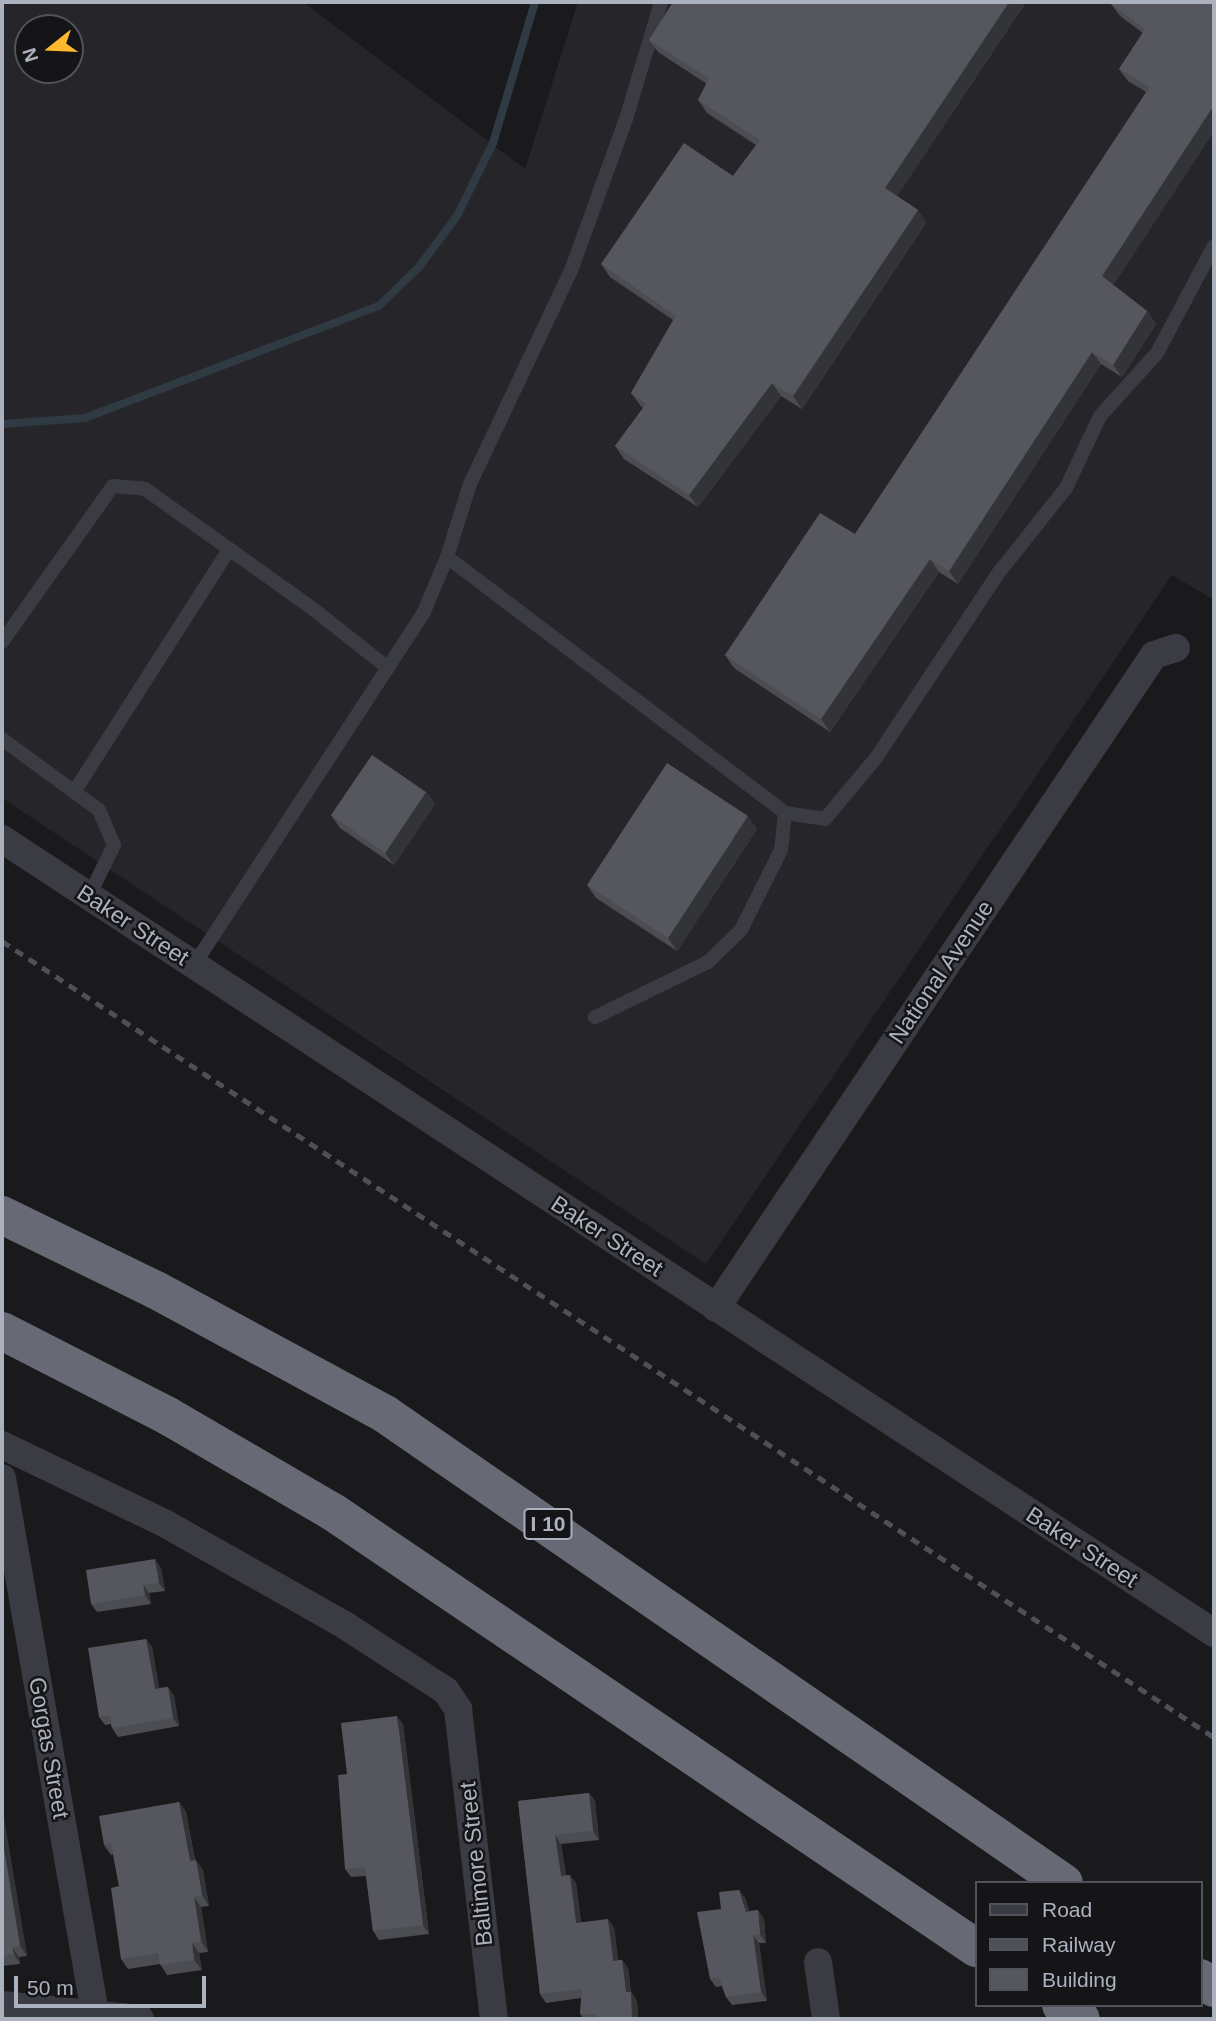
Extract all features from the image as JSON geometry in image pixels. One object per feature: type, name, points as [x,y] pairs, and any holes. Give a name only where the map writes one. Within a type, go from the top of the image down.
[{"type":"highway","name":"I 10","points":[[2,1215],[156,1290],[385,1414],[1061,1881]]},
{"type":"highway","points":[[2,1331],[168,1416],[333,1512],[974,1947]]},
{"type":"highway","points":[[1064,2007],[1081,2019]]},
{"type":"street","name":"National Avenue","points":[[716,1308],[1154,655],[1176,648]]},
{"type":"street","name":"Baker Street","points":[[2,839],[1214,1633]]},
{"type":"street","name":"Baltimore Street","points":[[2,1445],[166,1524],[346,1626],[446,1691],[458,1709],[494,2019]]},
{"type":"street","name":"Gorgas Street","points":[[2,1478],[95,2017]]},
{"type":"street","points":[[818,1962],[826,2019]]},
{"type":"street","points":[[2,2005],[95,2017],[140,2019]]},
{"type":"lane","points":[[194,965],[423,614],[447,557],[470,484],[572,268],[626,119],[661,2]]},
{"type":"lane","points":[[447,557],[785,813],[825,819],[876,758],[1000,571],[1066,488],[1100,416],[1157,353],[1214,246]]},
{"type":"lane","points":[[2,642],[113,486],[145,489],[388,668]]},
{"type":"lane","points":[[74,792],[229,550]]},
{"type":"lane","points":[[2,739],[99,810],[114,845],[89,896]]},
{"type":"lane","points":[[596,1017],[708,962],[741,930],[781,850],[785,813]]},
{"type":"shaded area","points":[[2,2],[303,2],[525,169],[578,2],[1214,2],[1214,600],[1172,575],[706,1264],[2,798]]},
{"type":"building","points":[[673,2],[1009,2],[885,188],[918,210],[793,396],[772,383],[689,495],[615,446],[646,404],[631,393],[676,316],[601,264],[684,143],[733,176],[760,140],[698,100],[709,78],[649,40]]},
{"type":"building","points":[[1214,2],[1214,105],[1102,276],[1147,311],[1113,365],[1092,352],[949,571],[930,559],[821,719],[725,655],[820,513],[855,534],[1150,87],[1119,69],[1145,29],[1111,4]]},
{"type":"building","points":[[372,755],[426,792],[385,853],[331,815]]},
{"type":"building","points":[[667,763],[748,816],[668,938],[587,885]]},
{"type":"building","points":[[155,1559],[159,1583],[143,1585],[145,1595],[91,1604],[86,1570]]},
{"type":"building","points":[[146,1639],[155,1689],[168,1687],[173,1718],[112,1728],[110,1715],[99,1717],[88,1648]]},
{"type":"building","points":[[397,1716],[423,1925],[373,1931],[365,1867],[345,1869],[338,1775],[347,1774],[341,1723]]},
{"type":"building","points":[[589,1793],[593,1831],[555,1835],[561,1876],[570,1875],[576,1923],[608,1919],[613,1961],[622,1960],[626,1992],[631,1992],[632,2019],[595,2019],[596,2015],[580,2014],[582,1989],[540,1994],[518,1801]]},
{"type":"building","points":[[179,1802],[190,1861],[196,1860],[202,1895],[194,1897],[201,1941],[192,1943],[194,1960],[160,1965],[158,1953],[121,1959],[111,1888],[119,1886],[111,1843],[104,1845],[99,1816]]},
{"type":"building","points":[[2,1837],[20,1946],[12,1947],[14,1954],[2,1956]]},
{"type":"building","points":[[739,1890],[746,1912],[758,1910],[760,1934],[753,1935],[761,1992],[726,1997],[719,1977],[710,1979],[697,1912],[721,1909],[719,1892]]},
{"type":"waterway","points":[[2,424],[85,418],[379,306],[419,267],[457,216],[493,143],[535,2]]},
{"type":"railway","points":[[2,941],[1214,1737]]}]
